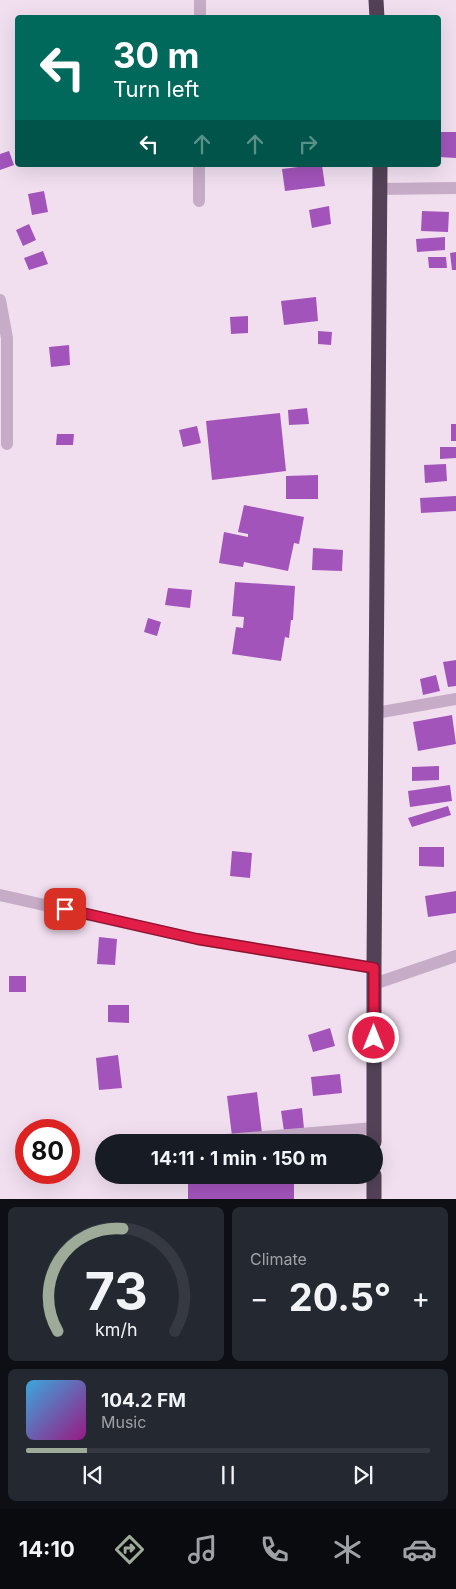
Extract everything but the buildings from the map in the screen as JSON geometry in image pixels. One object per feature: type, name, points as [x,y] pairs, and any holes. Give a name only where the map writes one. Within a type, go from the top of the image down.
[{"type":"highway","points":[[376,0],[377,15]]},
{"type":"highway","points":[[374,1134],[380,167]]},
{"type":"highway","points":[[374,1184],[374,1199]]},
{"type":"street","points":[[200,0],[200,15]]},
{"type":"street","points":[[199,167],[199,201]]},
{"type":"street","points":[[380,189],[456,188]]},
{"type":"street","points":[[0,300],[8,338],[7,444]]},
{"type":"street","points":[[376,713],[456,699]]},
{"type":"street","points":[[0,895],[197,939],[374,968]]},
{"type":"street","points":[[374,984],[456,956]]},
{"type":"route","points":[[65,909],[197,939],[374,968],[374,1038]]}]
